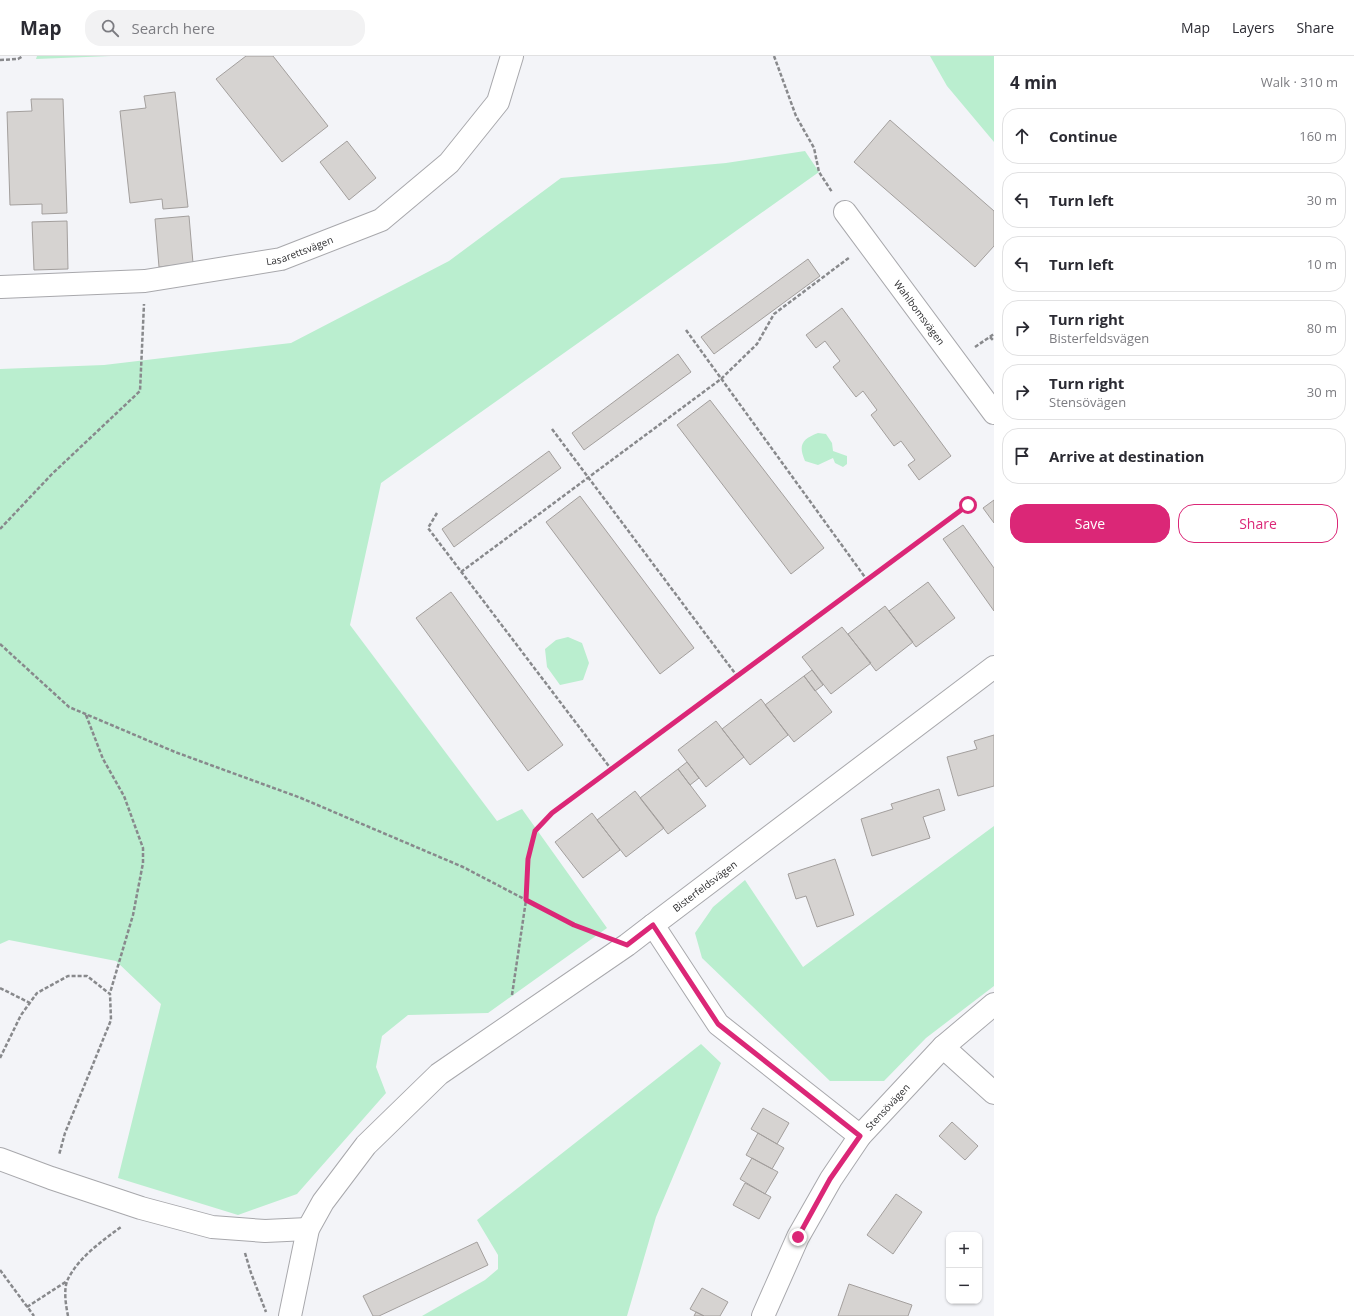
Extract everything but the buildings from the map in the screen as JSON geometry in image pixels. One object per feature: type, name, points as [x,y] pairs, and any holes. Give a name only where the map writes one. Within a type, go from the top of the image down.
[{"type":"street","name":"Lasarettsvägen","points":[[1,287],[145,281],[280,259],[381,220],[449,163],[498,102],[512,56]]},
{"type":"street","name":"Wahlbomsvägen","points":[[845,212],[994,413]]},
{"type":"street","name":"Bisterfeldsvägen","points":[[290,1316],[308,1229],[323,1202],[366,1145],[439,1074],[627,945],[994,666]]},
{"type":"street","points":[[653,925],[718,1024],[860,1136]]},
{"type":"street","name":"Stensövägen","points":[[763,1316],[798,1237],[830,1179],[860,1136],[943,1047],[994,1004]]},
{"type":"street","points":[[943,1047],[994,1093]]},
{"type":"street","points":[[0,1159],[51,1178],[141,1208],[212,1227],[265,1231],[308,1229]]},
{"type":"path","points":[[0,60],[18,59],[23,56]]},
{"type":"path","points":[[774,56],[796,116],[814,148],[819,172],[845,212]]},
{"type":"path","points":[[461,572],[721,379],[757,344],[774,314],[868,244]]},
{"type":"path","points":[[0,529],[52,474],[140,391],[145,281]]},
{"type":"path","points":[[686,330],[867,580]]},
{"type":"path","points":[[990,337],[994,341]]},
{"type":"path","points":[[552,429],[737,676]]},
{"type":"path","points":[[510,1026],[515,973],[526,900],[528,859],[535,831],[552,813],[968,505]]},
{"type":"path","points":[[437,513],[428,528],[611,769]]},
{"type":"path","points":[[0,644],[69,707],[175,752],[301,798],[463,867],[574,925],[627,945]]},
{"type":"path","points":[[51,1178],[64,1133],[110,1020],[110,994],[133,915],[143,863],[143,848],[124,796],[103,759],[86,714]]},
{"type":"path","points":[[0,1058],[21,1015],[37,993],[68,976],[87,976],[110,994]]},
{"type":"path","points":[[0,988],[30,1003]]},
{"type":"path","points":[[27,1307],[67,1280],[78,1265],[96,1247],[134,1219],[141,1208]]},
{"type":"path","points":[[239,1230],[250,1273],[268,1316]]},
{"type":"path","points":[[0,1270],[34,1316]]},
{"type":"path","points":[[67,1280],[66,1298],[68,1316]]},
{"type":"green space","points":[[37,56],[111,56],[36,59]]},
{"type":"green space","points":[[930,56],[994,56],[994,142],[947,86]]},
{"type":"green space","points":[[805,151],[819,172],[381,483],[350,625],[497,821],[522,809],[607,928],[488,1013],[408,1015],[382,1036],[376,1067],[386,1093],[297,1194],[238,1215],[118,1178],[161,1004],[116,961],[9,940],[0,944],[0,369],[104,365],[291,343],[449,261],[561,178],[726,163]]},
{"type":"green space","points":[[818,433],[826,434],[832,443],[833,451],[847,456],[847,464],[843,467],[835,463],[833,458],[818,465],[805,461],[802,451],[803,443],[808,438]]},
{"type":"green space","points":[[568,637],[582,643],[589,663],[583,680],[560,685],[547,667],[545,649],[556,640]]},
{"type":"green space","points":[[994,826],[994,986],[926,1038],[884,1081],[830,1081],[702,958],[695,933],[713,907],[745,880],[803,967]]},
{"type":"green space","points":[[701,1044],[721,1063],[656,1217],[627,1316],[422,1316],[485,1280],[498,1269],[498,1255],[477,1220]]},
{"type":"route","points":[[798,1237],[830,1179],[860,1136],[718,1024],[653,925],[627,945],[574,925],[526,900],[528,859],[535,831],[552,813],[968,505]]}]
